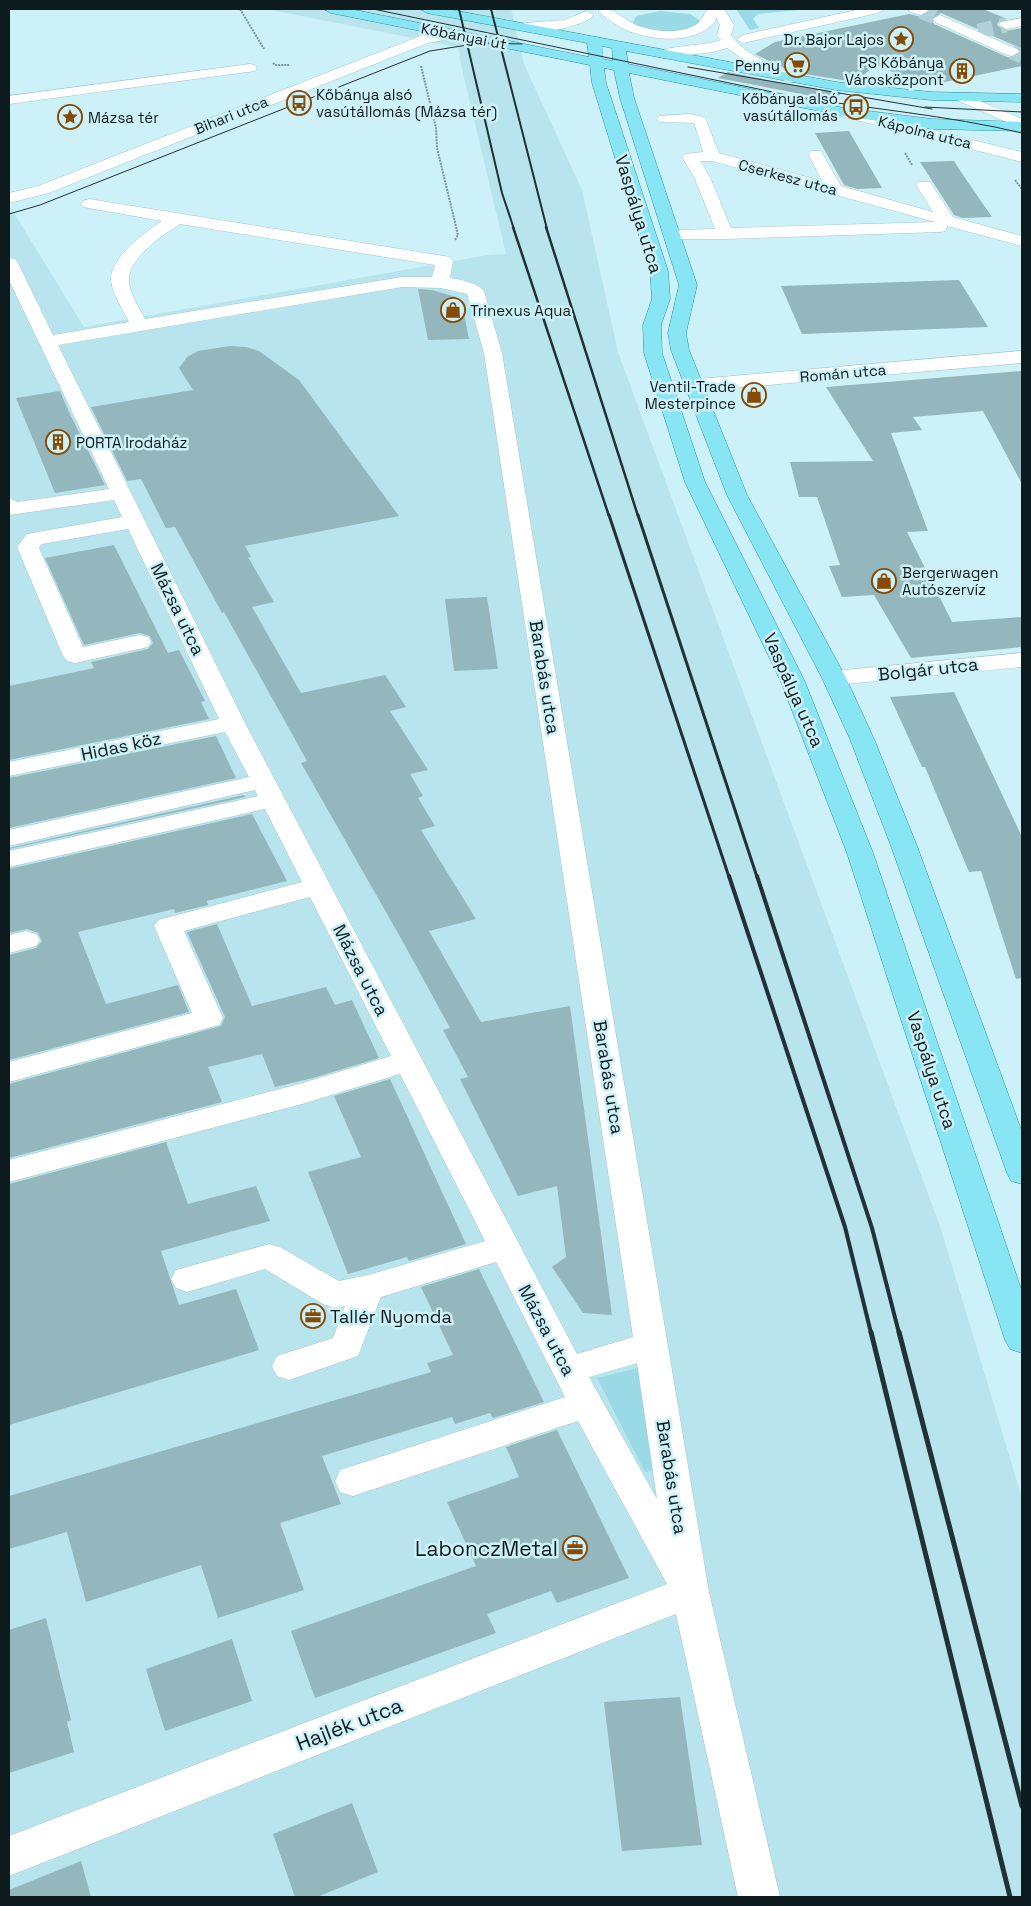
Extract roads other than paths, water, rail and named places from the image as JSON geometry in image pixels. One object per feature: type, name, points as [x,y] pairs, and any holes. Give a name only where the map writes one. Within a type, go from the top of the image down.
[{"type":"main road","name":"Kőbányai út","points":[[331,9],[621,68]]},
{"type":"main road","name":"Kőbányai út","points":[[427,9],[618,45]]},
{"type":"main road","points":[[440,9],[466,16]]},
{"type":"main road","name":"Vaspálya utca","points":[[594,40],[599,83],[659,272],[661,299],[652,325],[652,334],[653,353],[664,388],[695,482],[793,682],[860,853],[1022,1340]]},
{"type":"main road","name":"Vaspálya utca","points":[[618,45],[621,68],[639,92],[662,203],[688,285],[677,333],[680,350],[737,495],[834,678],[862,739],[904,846],[1022,1173]]},
{"type":"main road","name":"Kápolna utca","points":[[618,45],[792,79],[883,92],[964,98]]},
{"type":"main road","name":"Kápolna utca","points":[[621,68],[844,112]]},
{"type":"main road","points":[[639,92],[667,84],[697,83]]},
{"type":"main road","points":[[964,98],[1022,98]]},
{"type":"main road","points":[[844,112],[932,124],[1022,126]]},
{"type":"main road","points":[[637,204],[662,203]]},
{"type":"main road","points":[[750,595],[788,591]]},
{"type":"main road","points":[[793,682],[834,678]]},
{"type":"street","points":[[743,39],[792,20],[878,9]]},
{"type":"street","points":[[605,10],[617,25],[618,45]]},
{"type":"street","points":[[617,25],[626,13],[632,10]]},
{"type":"street","points":[[617,25],[625,24],[640,30],[674,34],[701,28],[708,23],[710,11]]},
{"type":"street","points":[[710,11],[726,25],[724,35],[728,42],[751,58],[792,79]]},
{"type":"street","points":[[524,27],[566,24],[580,20],[587,12]]},
{"type":"street","points":[[587,12],[594,40]]},
{"type":"street","points":[[759,20],[764,25],[776,28],[792,20]]},
{"type":"street","points":[[940,20],[973,31],[1012,52]]},
{"type":"street","points":[[1006,25],[1022,22]]},
{"type":"street","name":"Bihari utca","points":[[9,198],[43,190],[425,39],[454,34]]},
{"type":"street","points":[[663,54],[714,48],[728,42]]},
{"type":"street","points":[[9,100],[250,68]]},
{"type":"street","name":"Kápolna utca","points":[[964,98],[986,102],[1022,115]]},
{"type":"street","name":"Kápolna utca","points":[[964,98],[1022,126]]},
{"type":"street","name":"Kápolna utca","points":[[844,112],[1022,156]]},
{"type":"street","points":[[664,119],[689,118],[700,120],[712,156]]},
{"type":"street","points":[[816,154],[834,189]]},
{"type":"street","name":"Cserkesz utca","points":[[725,234],[702,176],[690,157],[712,156],[1022,241]]},
{"type":"street","points":[[924,185],[947,220]]},
{"type":"street","points":[[89,204],[176,218],[442,272]]},
{"type":"street","points":[[139,325],[121,284],[120,276],[124,265],[133,254],[160,229],[176,218]]},
{"type":"street","name":"Cserkesz utca","points":[[673,235],[967,226]]},
{"type":"street","points":[[9,263],[47,341],[402,282],[422,281],[442,272]]},
{"type":"street","name":"Barabás utca","points":[[442,272],[462,286],[475,291],[494,353],[690,1592],[759,1897]]},
{"type":"street","name":"Mázsa utca","points":[[47,341],[268,791],[568,1370],[690,1592]]},
{"type":"street","name":"Román utca","points":[[664,388],[1022,357]]},
{"type":"street","points":[[9,504],[11,508],[121,493]]},
{"type":"street","points":[[135,521],[35,539],[28,548],[75,656],[140,642]]},
{"type":"street","name":"Bolgár utca","points":[[834,678],[1022,660]]},
{"type":"street","name":"Hidas köz","points":[[9,769],[234,722]]},
{"type":"street","points":[[9,838],[268,791]]},
{"type":"street","points":[[9,860],[268,791]]},
{"type":"street","points":[[9,1072],[209,1018],[168,926],[318,886]]},
{"type":"street","points":[[9,1171],[302,1094],[408,1061]]},
{"type":"street","points":[[187,1279],[269,1256],[335,1294],[368,1288],[504,1248]]},
{"type":"street","points":[[289,1366],[346,1347],[368,1288]]},
{"type":"street","points":[[568,1370],[651,1345]]},
{"type":"street","points":[[352,1481],[586,1404]]},
{"type":"street","name":"Hajlék utca","points":[[9,1856],[690,1592]]},
{"type":"tunnel","points":[[921,11],[940,19]]},
{"type":"tunnel","points":[[978,31],[1006,25]]},
{"type":"tunnel","points":[[1012,52],[1022,56]]},
{"type":"tram line","points":[[373,9],[792,96],[937,117],[1022,133]]},
{"type":"tram line","points":[[9,214],[40,205],[430,51],[480,43],[522,44]]},
{"type":"tram line","points":[[688,67],[932,109]]},
{"type":"tram line","points":[[925,107],[1022,112]]},
{"type":"railway","points":[[459,9],[502,193],[514,229]]},
{"type":"railway","points":[[491,9],[547,229]]},
{"type":"railway","points":[[513,227],[609,516]]},
{"type":"railway","points":[[546,227],[638,516]]},
{"type":"railway","points":[[609,515],[729,877]]},
{"type":"railway","points":[[638,515],[757,877]]},
{"type":"railway","points":[[729,876],[845,1227],[871,1333]]},
{"type":"railway","points":[[757,876],[872,1228],[899,1333]]},
{"type":"railway","points":[[871,1332],[1010,1897]]},
{"type":"railway","points":[[899,1332],[1022,1806]]},
{"type":"place","name":"Dr. Bajor Lajos","points":[[901,39]]},
{"type":"place","name":"Penny","points":[[797,65]]},
{"type":"place","name":"PS Kőbánya Városközpont","points":[[962,71]]},
{"type":"place","name":"Kőbánya alsó vasútállomás (Mázsa tér)","points":[[299,103]]},
{"type":"place","name":"Kőbánya alsó vasútállomás","points":[[856,107]]},
{"type":"place","name":"Mázsa tér","points":[[70,117]]},
{"type":"place","name":"Trinexus Aqua","points":[[453,310]]},
{"type":"place","name":"Ventil-Trade Mesterpince","points":[[754,395]]},
{"type":"place","name":"PORTA Irodaház","points":[[58,442]]},
{"type":"place","name":"Bergerwagen Autószervíz","points":[[884,581]]},
{"type":"place","name":"Tallér Nyomda","points":[[313,1316]]},
{"type":"place","name":"LabonczMetal","points":[[575,1548]]}]
